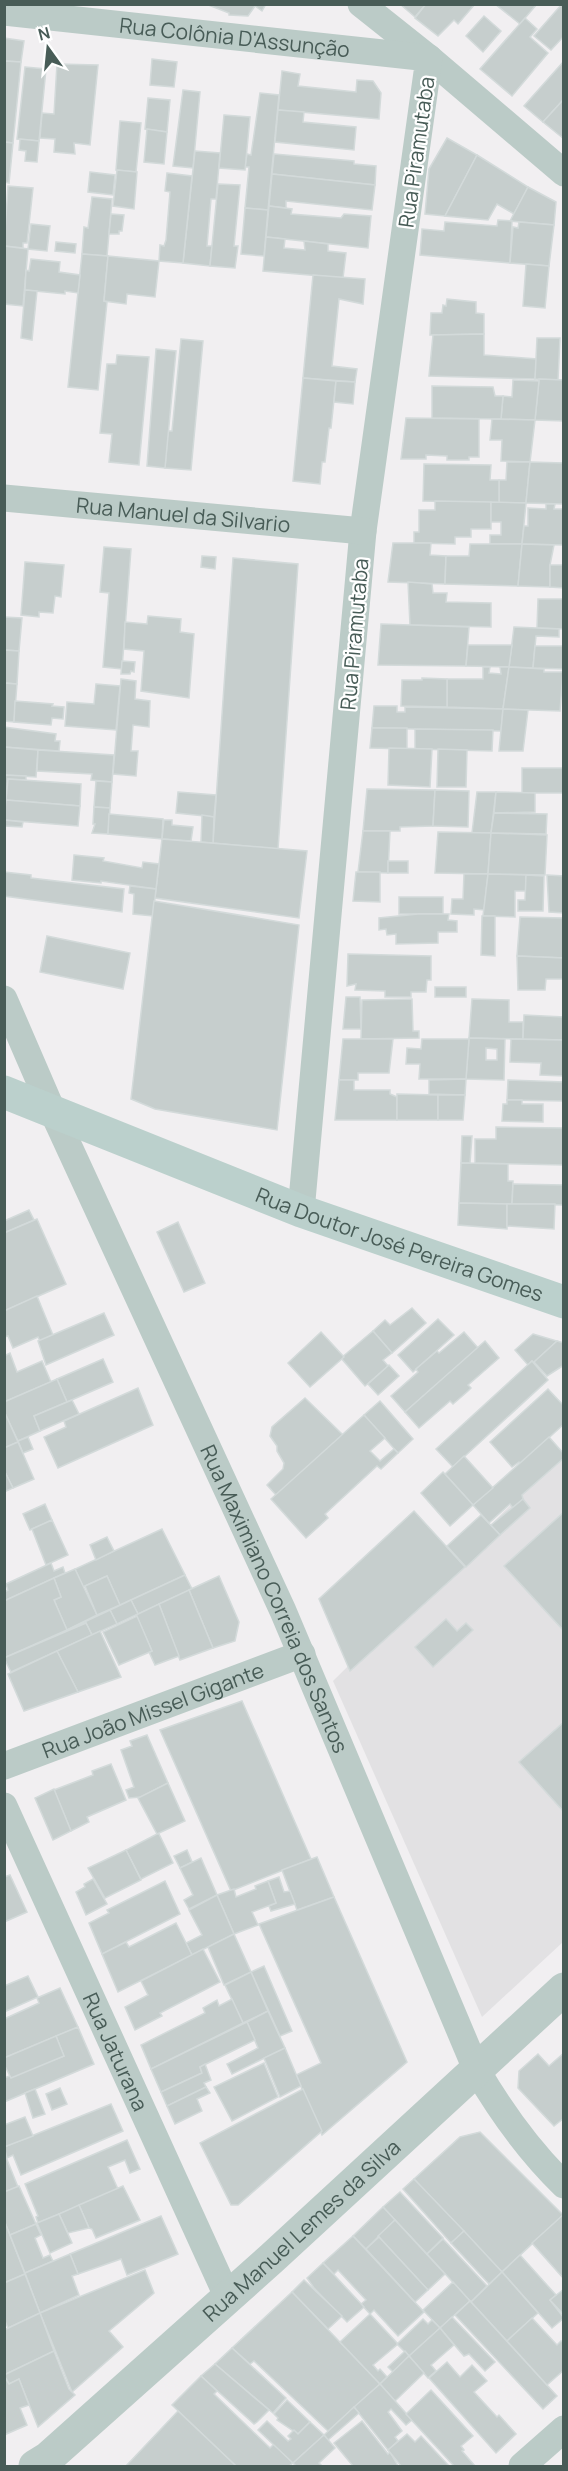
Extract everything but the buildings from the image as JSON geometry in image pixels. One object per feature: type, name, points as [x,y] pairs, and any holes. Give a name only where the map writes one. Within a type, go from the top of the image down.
[{"type":"main road","name":"Rua Doutor José Pereira Gomes","points":[[4,1092],[301,1211],[564,1302]]},
{"type":"street","points":[[361,4],[429,58],[564,173]]},
{"type":"street","name":"Rua Colônia D'Assunção","points":[[4,12],[429,58]]},
{"type":"street","name":"Rua Piramutaba","points":[[301,1211],[363,531],[429,58]]},
{"type":"street","name":"Rua Manuel da Silvario","points":[[4,498],[363,531]]},
{"type":"street","name":"Rua Maximiano Correia dos Santos","points":[[4,999],[52,1110],[302,1654],[476,2069],[501,2113],[520,2138],[564,2185]]},
{"type":"street","name":"Rua João Missel Gigante","points":[[4,1766],[302,1654]]},
{"type":"street","name":"Rua Jaturana","points":[[4,1806],[228,2298]]},
{"type":"street","name":"Rua Manuel Lemes da Silva","points":[[35,2466],[48,2458],[228,2298],[564,1989]]},
{"type":"street","points":[[522,2466],[564,2429]]},
{"type":"shaded area","points":[[563,1453],[563,1942],[482,2017],[333,1681]]}]
